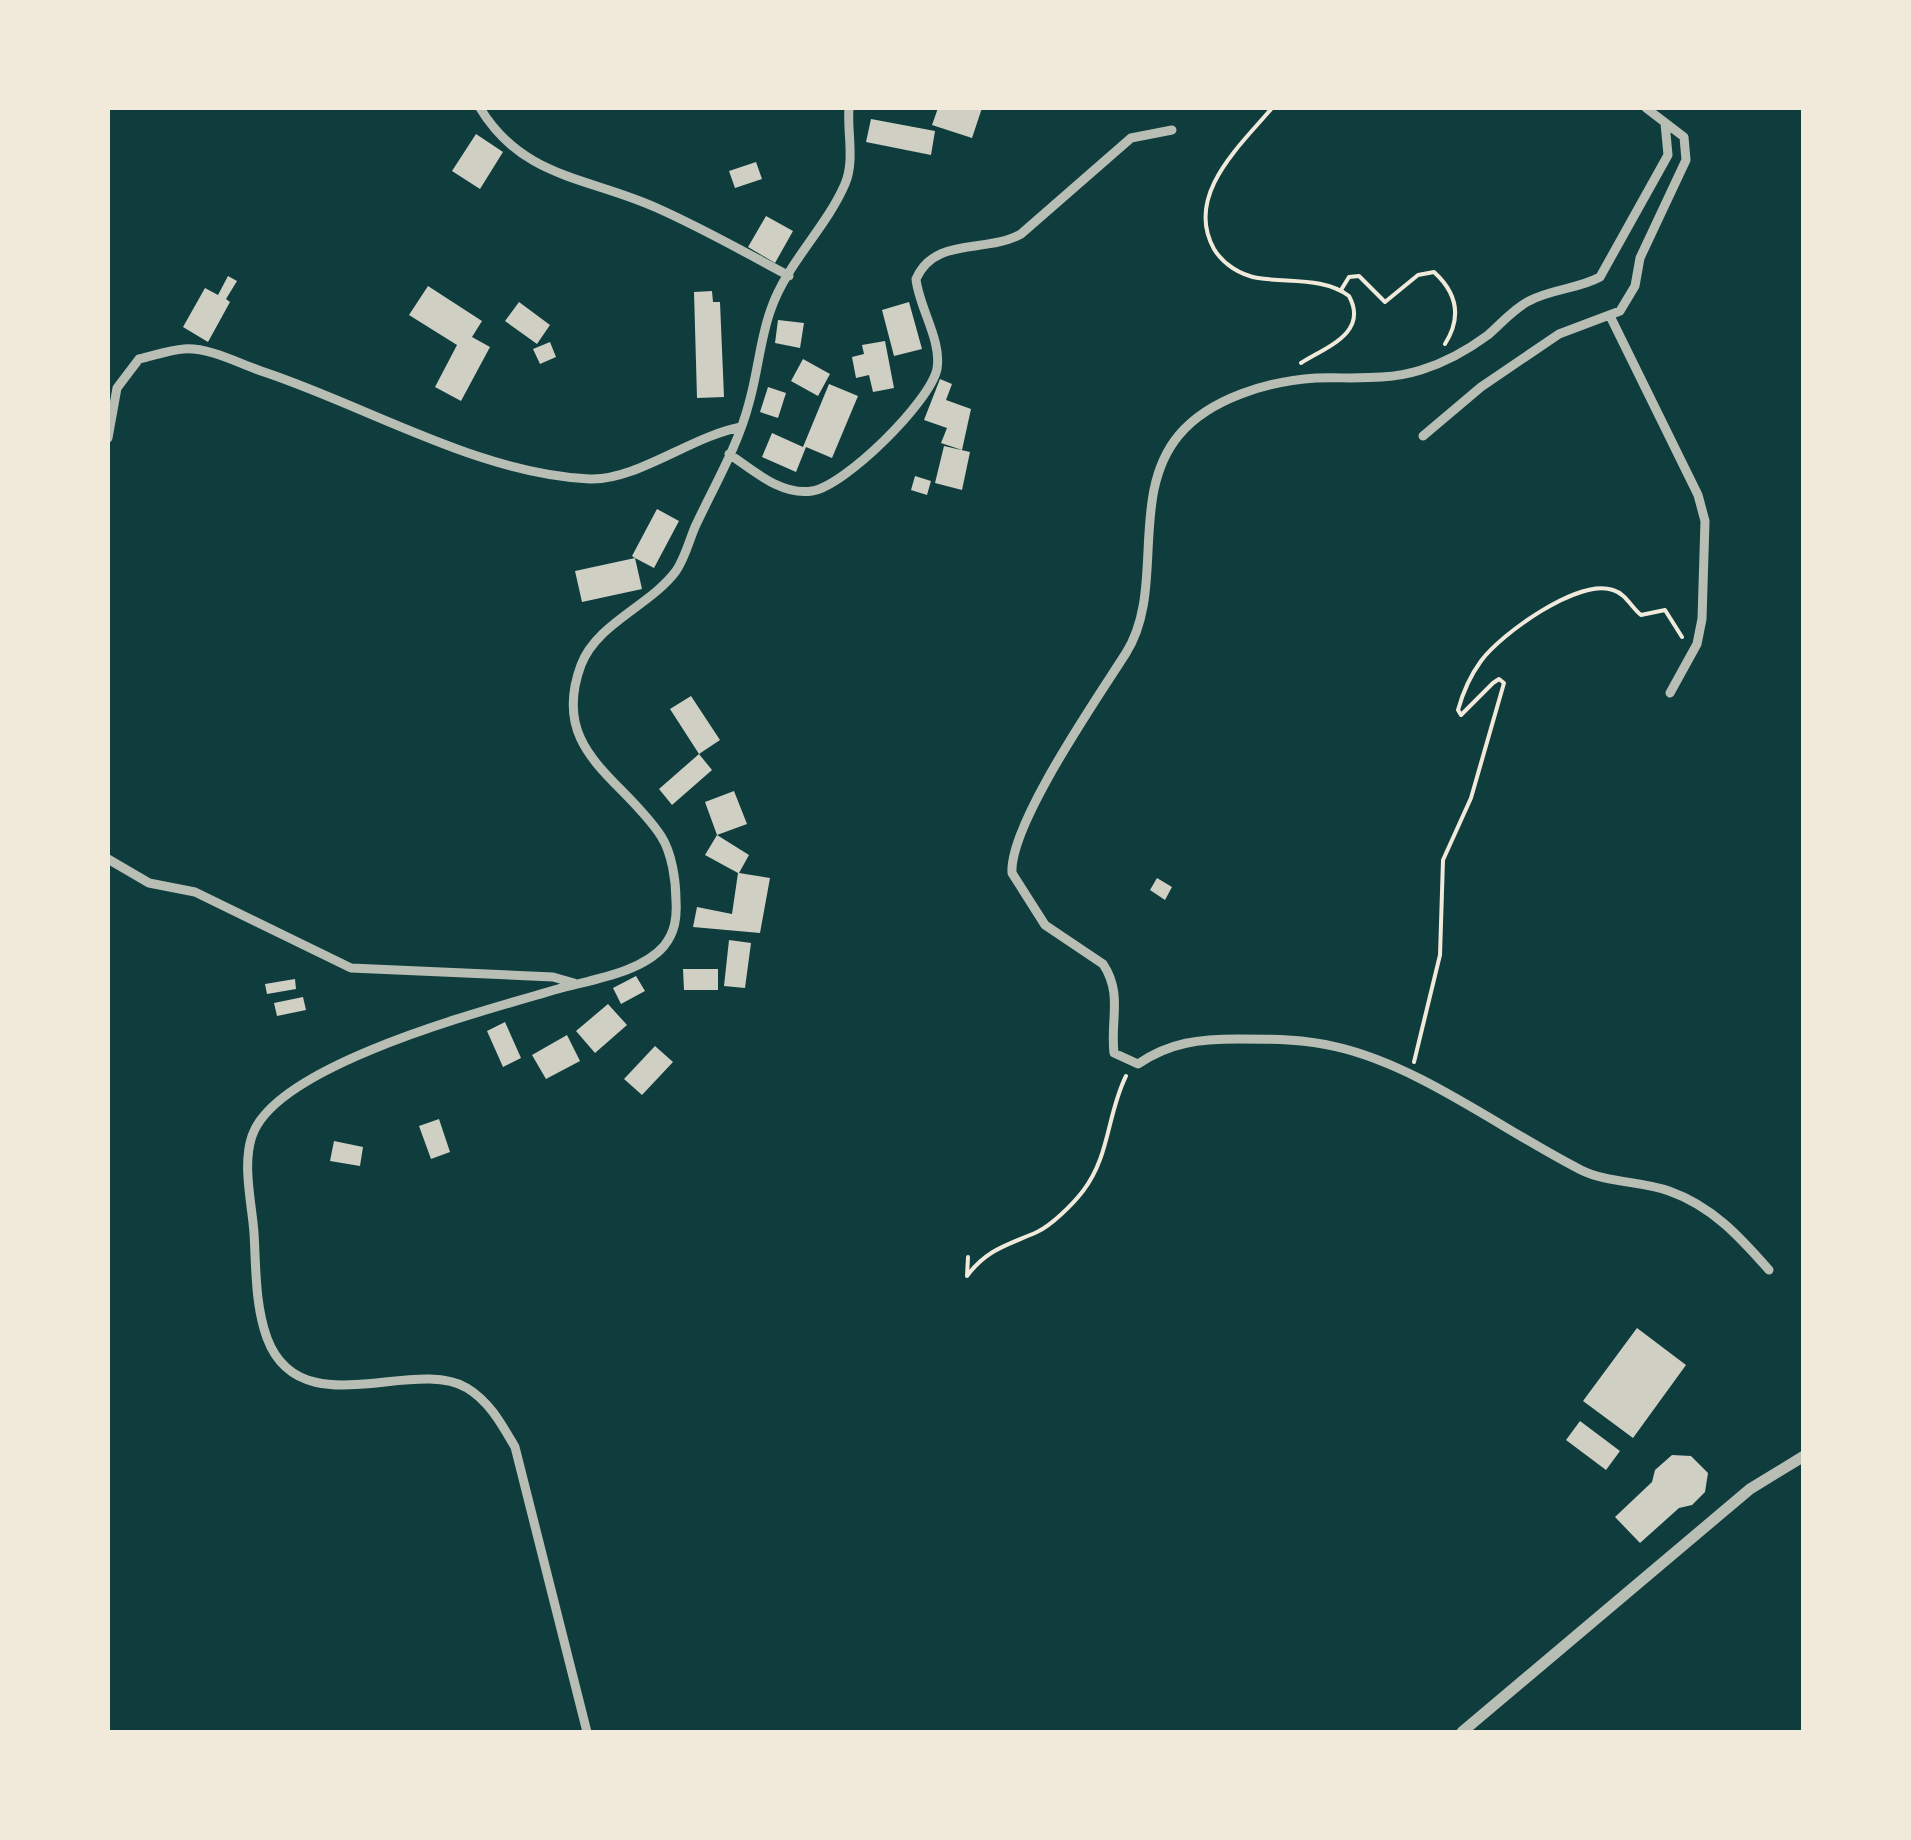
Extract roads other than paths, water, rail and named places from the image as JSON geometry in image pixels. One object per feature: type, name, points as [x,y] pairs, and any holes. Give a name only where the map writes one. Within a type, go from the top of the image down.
[{"type":"street","points":[[480,108],[494,131],[540,168],[654,206],[788,276]]},
{"type":"street","points":[[587,1732],[514,1448],[493,1410],[466,1387],[436,1377],[366,1387],[318,1384],[281,1362],[268,1341],[262,1320],[248,1164],[252,1136],[268,1110],[313,1074],[404,1039],[642,963],[664,946],[677,922],[676,882],[662,838],[600,770],[582,743],[572,704],[576,681],[595,642],[657,593],[679,567],[741,428],[772,306],[846,182],[848,108]]},
{"type":"street","points":[[1423,436],[1481,387],[1558,334],[1611,318],[1635,286],[1640,258],[1686,160],[1684,138],[1646,108]]},
{"type":"street","points":[[1665,123],[1668,155],[1600,276],[1526,302],[1470,347],[1428,367],[1386,378],[1298,380],[1235,397],[1207,409],[1177,437],[1155,489],[1146,544],[1145,605],[1130,647],[1084,718],[1012,858],[1018,888],[1045,926],[1103,964],[1110,974],[1116,987],[1114,1053],[1132,1063],[1163,1047],[1203,1039],[1277,1039],[1337,1046],[1388,1064],[1586,1172],[1668,1191],[1699,1205],[1730,1226],[1769,1270]]},
{"type":"street","points":[[729,454],[791,490],[814,491],[839,478],[907,415],[936,372],[938,352],[916,279],[931,257],[944,250],[1001,245],[1021,234],[1132,138],[1172,130]]},
{"type":"street","points":[[1611,318],[1698,494],[1705,521],[1702,620],[1686,666],[1670,693]]},
{"type":"street","points":[[108,438],[118,388],[139,358],[186,349],[339,396],[441,442],[516,466],[592,480],[618,474],[718,431],[741,428]]},
{"type":"street","points":[[108,859],[150,884],[194,892],[350,968],[553,977],[577,984]]},
{"type":"street","points":[[1462,1732],[1750,1489],[1804,1456]]}]
